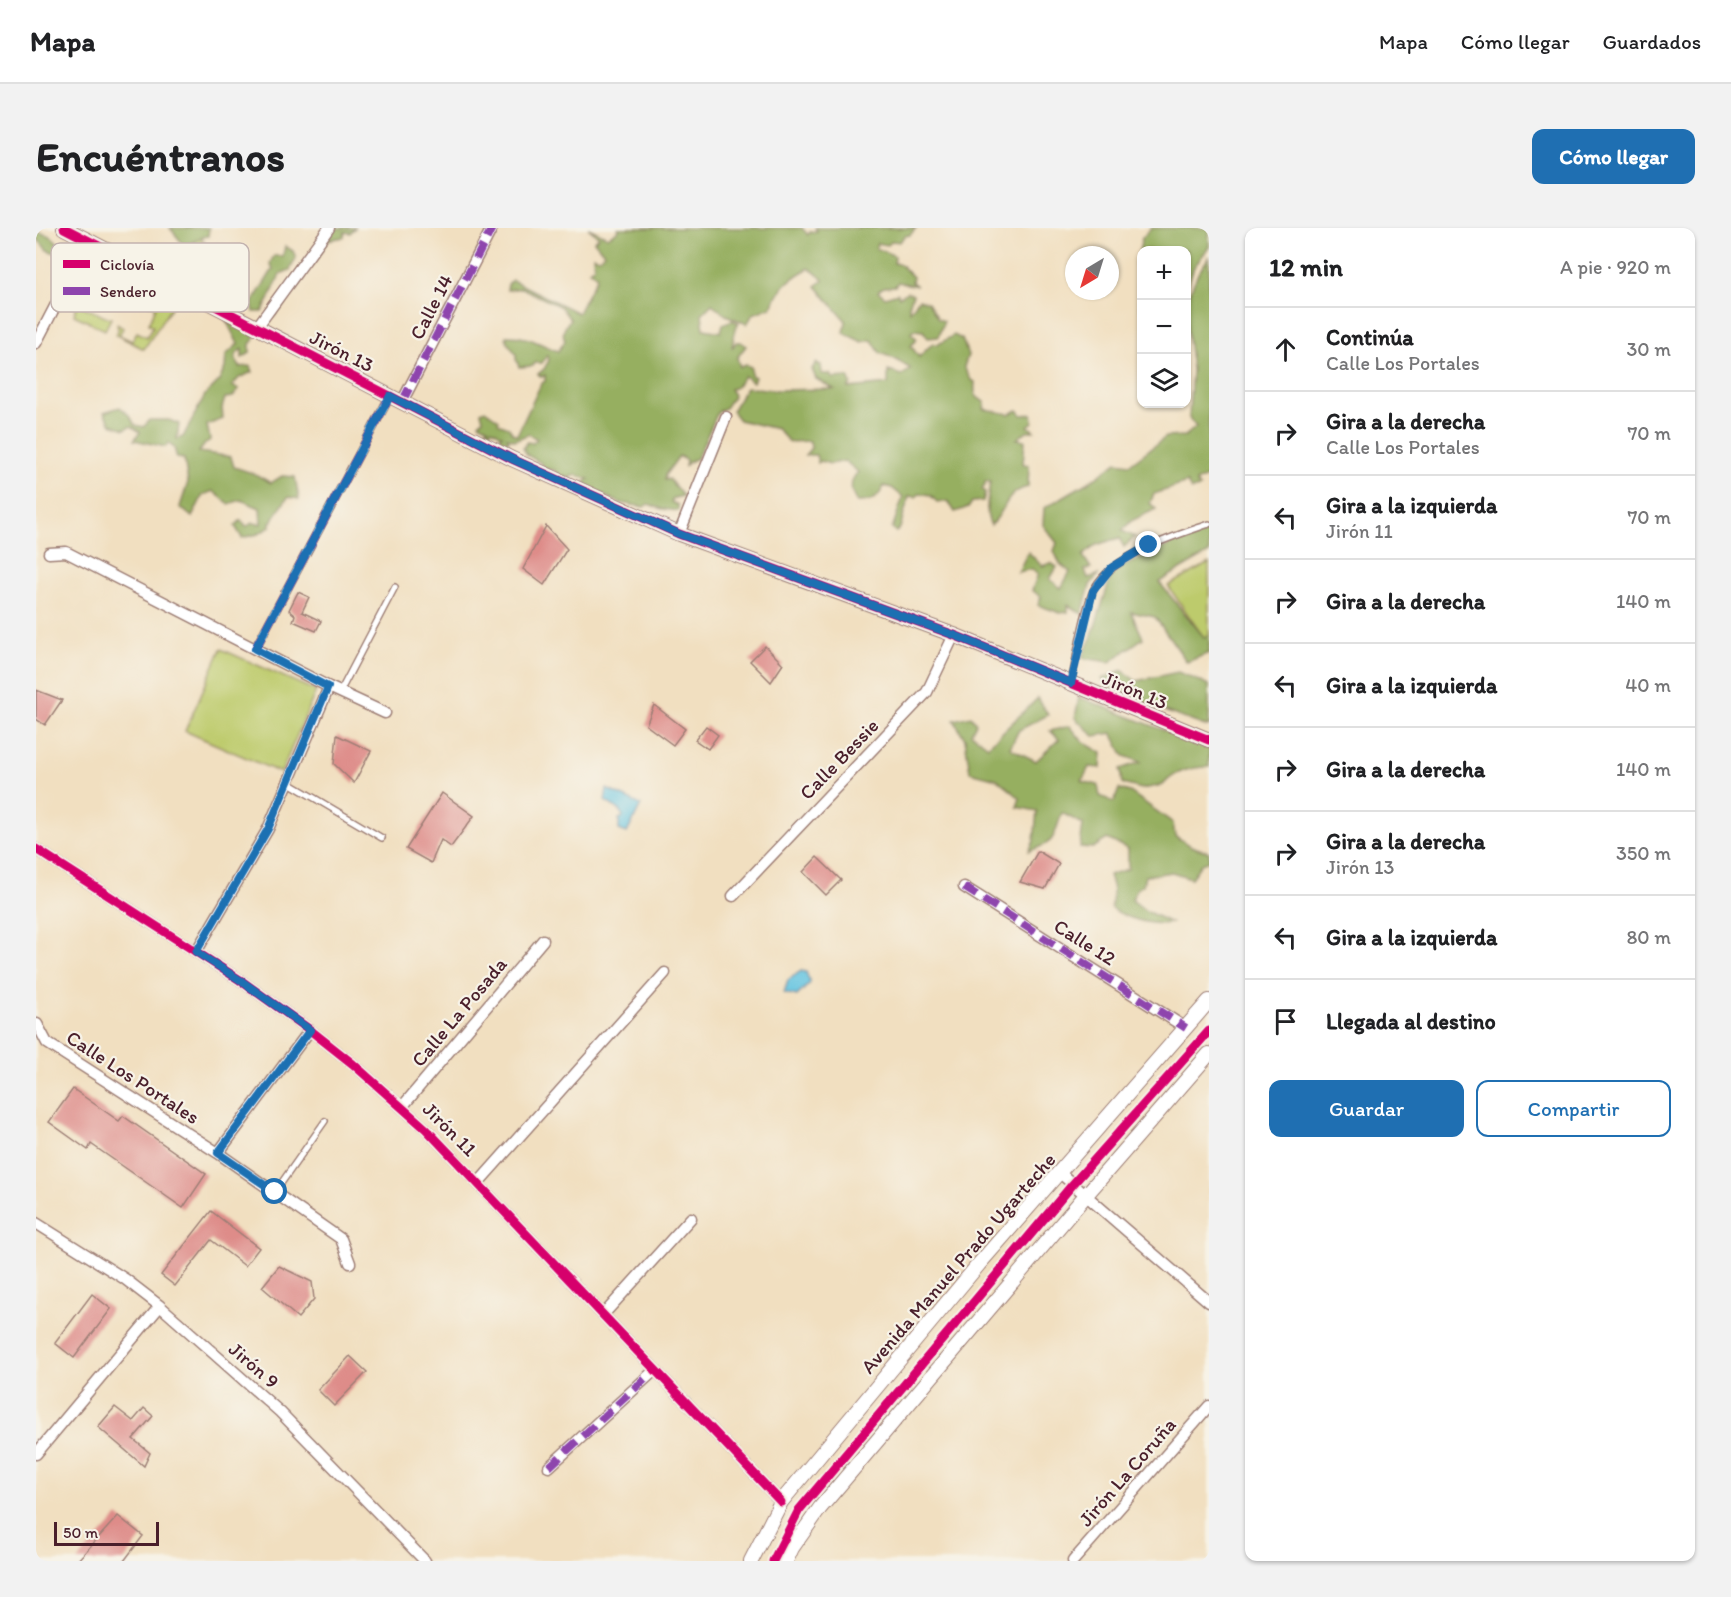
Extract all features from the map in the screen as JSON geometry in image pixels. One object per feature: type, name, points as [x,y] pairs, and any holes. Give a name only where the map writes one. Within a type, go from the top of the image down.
[{"type":"street","name":"Jirón 13","points":[[64,228],[93,243]]},
{"type":"street","points":[[257,327],[328,228]]},
{"type":"street","name":"Calle 14","points":[[396,399],[492,228]]},
{"type":"street","points":[[36,343],[52,312]]},
{"type":"street","name":"Jirón 13","points":[[228,312],[512,459],[679,534],[954,635],[1209,740]]},
{"type":"street","points":[[255,649],[396,399]]},
{"type":"street","points":[[679,534],[726,417]]},
{"type":"street","points":[[49,552],[66,552],[328,687],[385,713]]},
{"type":"street","name":"Calle Bessie","points":[[733,896],[927,692],[954,635]]},
{"type":"street","points":[[196,952],[268,829],[328,687]]},
{"type":"street","name":"Jirón 11","points":[[36,849],[240,980],[310,1030],[402,1107],[781,1502]]},
{"type":"street","name":"Calle 12","points":[[964,887],[1186,1028]]},
{"type":"street","name":"Calle La Posada","points":[[402,1107],[543,940]]},
{"type":"street","points":[[478,1184],[665,973]]},
{"type":"street","name":"Avenida Manuel Prado Ugarteche","points":[[751,1561],[781,1502],[979,1264],[1209,1001]]},
{"type":"street","name":"Calle Los Portales","points":[[37,1024],[47,1043],[218,1153],[341,1239],[350,1263]]},
{"type":"street","points":[[218,1153],[310,1030]]},
{"type":"street","points":[[786,1561],[792,1548],[820,1508],[1086,1194],[1209,1054]]},
{"type":"street","points":[[1060,1173],[1209,1302]]},
{"type":"street","points":[[603,1315],[691,1218]]},
{"type":"street","name":"Jirón 9","points":[[36,1223],[125,1279],[159,1306],[280,1412],[425,1561]]},
{"type":"street","points":[[36,1454],[159,1306]]},
{"type":"street","points":[[549,1467],[655,1370]]},
{"type":"street","name":"Jirón La Coruña","points":[[1072,1561],[1209,1406]]},
{"type":"lane","points":[[1071,683],[1093,591],[1111,568],[1149,545],[1209,524]]},
{"type":"lane","points":[[340,692],[395,587]]},
{"type":"lane","points":[[289,783],[382,838]]},
{"type":"lane","points":[[275,1192],[325,1121]]},
{"type":"green space","points":[[170,228],[209,228],[208,236],[182,243]]},
{"type":"green space","points":[[332,228],[355,228],[350,233],[345,232],[344,237],[328,240],[313,265],[303,270],[304,278],[274,316],[270,312]]},
{"type":"green space","points":[[588,228],[608,237],[619,230],[618,228],[802,228],[808,235],[810,232],[817,231],[815,228],[916,228],[910,235],[904,236],[900,242],[892,241],[888,245],[877,243],[876,248],[895,256],[894,263],[901,265],[913,277],[912,282],[917,286],[898,282],[895,286],[884,287],[878,291],[885,297],[898,293],[899,297],[907,292],[913,294],[909,306],[910,311],[919,299],[928,302],[938,319],[944,321],[938,337],[928,338],[923,331],[914,330],[911,333],[917,339],[911,346],[919,357],[933,343],[937,345],[954,335],[962,339],[968,355],[964,367],[971,380],[975,382],[977,396],[985,402],[984,409],[1009,414],[1018,410],[1022,415],[1032,414],[1033,422],[1028,426],[1034,431],[1027,431],[1017,439],[1025,440],[1023,464],[1029,465],[1028,487],[1020,489],[1010,498],[991,525],[987,509],[990,481],[985,482],[982,489],[985,493],[983,501],[972,502],[969,507],[955,512],[948,501],[938,503],[930,495],[920,493],[916,497],[909,496],[900,528],[896,532],[892,529],[903,497],[892,488],[884,486],[874,499],[857,502],[852,487],[853,479],[858,472],[845,461],[830,464],[821,461],[818,463],[816,455],[805,455],[811,448],[810,441],[789,442],[777,429],[739,420],[732,411],[746,387],[776,390],[834,389],[816,379],[812,369],[816,363],[821,365],[822,374],[830,374],[832,378],[848,377],[851,384],[848,388],[888,384],[888,371],[902,375],[911,369],[880,353],[872,340],[862,342],[844,333],[846,321],[816,286],[824,280],[809,268],[786,284],[771,307],[753,314],[747,324],[726,315],[712,304],[702,314],[704,329],[721,332],[723,324],[732,320],[739,323],[735,328],[732,348],[736,342],[741,342],[746,346],[737,358],[740,367],[746,365],[751,367],[751,375],[755,377],[753,382],[744,376],[735,388],[730,389],[734,395],[725,408],[718,412],[697,458],[685,466],[686,460],[679,456],[665,475],[665,480],[669,479],[683,496],[674,498],[671,502],[678,505],[678,511],[648,504],[644,507],[621,503],[586,488],[585,482],[589,479],[576,475],[569,478],[558,476],[555,470],[543,469],[541,463],[527,455],[523,448],[527,442],[533,443],[537,439],[529,434],[515,440],[507,437],[509,440],[506,443],[502,442],[500,437],[502,435],[492,429],[490,435],[486,435],[482,433],[489,428],[479,423],[483,419],[481,412],[485,410],[499,420],[498,423],[509,427],[512,433],[517,435],[541,384],[545,381],[545,375],[542,377],[538,374],[549,360],[547,355],[542,363],[519,367],[516,354],[507,342],[506,336],[527,338],[558,351],[565,341],[565,327],[570,319],[561,307],[522,288],[507,290],[508,284],[512,280],[578,313],[597,276],[589,270],[594,267],[593,256],[600,258],[604,253],[594,241],[599,237]]},
{"type":"green space","points":[[1152,228],[1209,228],[1209,247],[1194,267],[1191,276],[1191,246],[1140,246],[1142,238]]},
{"type":"green space","points":[[36,232],[51,236],[58,243],[51,243],[51,251],[36,237]]},
{"type":"green space","points":[[202,237],[205,243],[194,243]]},
{"type":"green space","points":[[65,240],[76,243],[60,243]]},
{"type":"green space","points":[[285,246],[293,251],[296,258],[290,270],[280,274],[262,312],[254,312],[252,303],[273,269],[270,263],[274,256],[283,256]]},
{"type":"green space","points":[[1209,257],[1209,476],[1196,482],[1200,488],[1191,490],[1187,483],[1154,494],[1150,503],[1156,509],[1131,521],[1122,531],[1135,537],[1124,547],[1119,538],[1096,545],[1083,556],[1091,568],[1085,570],[1088,578],[1098,575],[1090,585],[1082,614],[1068,605],[1068,612],[1060,613],[1038,605],[1041,597],[1032,590],[1038,574],[1032,569],[1018,572],[1028,552],[1042,566],[1051,563],[1057,567],[1050,579],[1061,588],[1070,572],[1060,564],[1054,551],[1057,543],[1043,525],[1044,508],[1117,462],[1130,464],[1166,437],[1185,436],[1196,427],[1189,418],[1192,370],[1191,290],[1198,273]]},
{"type":"green space","points":[[75,312],[95,312],[111,318],[105,330],[74,315]]},
{"type":"green space","points":[[154,312],[168,312],[144,349],[116,335],[117,324],[123,328],[119,335],[132,341],[137,332],[147,337],[153,326],[149,324]]},
{"type":"green space","points":[[226,320],[256,337],[250,344],[250,353],[242,358],[242,349],[237,353],[235,359],[240,367],[250,366],[252,372],[239,378],[232,386],[239,389],[233,397],[225,398],[222,408],[223,419],[207,425],[210,440],[199,452],[231,457],[234,467],[255,474],[271,483],[282,476],[295,477],[299,499],[288,497],[270,523],[270,527],[258,534],[242,538],[235,526],[241,520],[246,527],[252,523],[261,524],[260,508],[241,500],[229,504],[213,491],[203,495],[192,517],[180,507],[188,482],[184,459],[177,458],[174,448],[168,443],[166,447],[134,440],[140,432],[131,426],[125,429],[111,424],[104,412],[120,407],[130,416],[135,425],[144,427],[149,420],[169,420],[179,424],[177,439],[183,437],[205,395],[219,381],[225,368],[226,355],[238,344]]},
{"type":"green space","points":[[1209,531],[1209,553],[1159,582],[1204,637],[1209,635],[1209,653],[1187,662],[1155,617],[1131,612],[1143,638],[1110,662],[1082,658],[1092,636],[1111,576],[1122,567],[1181,540]]},
{"type":"green space","points":[[1209,563],[1209,635],[1204,638],[1168,586]]},
{"type":"green space","points":[[221,649],[316,691],[281,773],[185,731]]},
{"type":"green space","points":[[1122,670],[1136,681],[1178,672],[1209,685],[1209,726],[1142,703],[1145,698],[1130,692],[1117,694],[1102,679]]},
{"type":"green space","points":[[1079,697],[1209,748],[1209,767],[1184,771],[1167,780],[1163,785],[1142,789],[1122,784],[1120,769],[1141,762],[1124,756],[1112,733],[1094,736],[1075,718]]},
{"type":"green space","points":[[1038,698],[1048,715],[1019,730],[1010,748],[1036,761],[1059,739],[1050,731],[1070,726],[1083,742],[1102,753],[1101,768],[1089,767],[1082,781],[1098,785],[1100,796],[1114,802],[1119,789],[1130,792],[1173,823],[1175,836],[1191,846],[1209,852],[1209,861],[1201,864],[1191,878],[1172,872],[1145,876],[1143,885],[1136,890],[1132,900],[1146,911],[1171,923],[1140,921],[1111,908],[1113,889],[1109,875],[1128,869],[1128,849],[1107,839],[1093,848],[1080,847],[1083,824],[1062,813],[1053,838],[1029,851],[1034,841],[1037,811],[1017,807],[1020,798],[997,779],[970,772],[965,739],[954,720],[971,716],[976,723],[971,733],[988,746]]},
{"type":"water","points":[[607,789],[641,805],[627,833],[619,830],[619,819],[623,817],[621,811],[605,801]]},
{"type":"water","points":[[801,971],[806,972],[810,983],[797,996],[784,993],[788,980]]},
{"type":"building","points":[[546,526],[567,549],[544,585],[523,569]]},
{"type":"building","points":[[298,592],[309,597],[302,612],[321,621],[316,631],[293,621],[295,615],[289,610]]},
{"type":"building","points":[[765,646],[783,664],[771,682],[750,661]]},
{"type":"building","points":[[36,690],[62,700],[45,725],[36,719]]},
{"type":"building","points":[[654,705],[685,729],[673,745],[646,725]]},
{"type":"building","points":[[706,726],[718,735],[708,749],[695,740]]},
{"type":"building","points":[[337,735],[371,751],[354,783],[334,764]]},
{"type":"building","points":[[442,793],[474,816],[451,847],[441,840],[431,863],[406,849]]},
{"type":"building","points":[[1038,851],[1059,864],[1045,889],[1020,882]]},
{"type":"building","points":[[817,857],[841,880],[826,895],[803,872]]},
{"type":"building","points":[[73,1089],[119,1121],[123,1116],[206,1174],[183,1208],[91,1144],[88,1150],[49,1122]]},
{"type":"building","points":[[211,1211],[259,1248],[245,1266],[211,1240],[175,1286],[161,1275]]},
{"type":"building","points":[[279,1266],[312,1282],[314,1299],[298,1318],[262,1287]]},
{"type":"building","points":[[92,1294],[111,1309],[74,1358],[55,1343]]},
{"type":"building","points":[[350,1356],[367,1372],[334,1406],[318,1390]]},
{"type":"building","points":[[115,1407],[133,1421],[144,1408],[153,1416],[133,1439],[150,1453],[144,1466],[98,1427]]},
{"type":"building","points":[[118,1516],[143,1536],[124,1561],[77,1561]]},
{"type":"marked path","points":[[402,402],[492,228]]},
{"type":"marked path","points":[[255,649],[390,396]]},
{"type":"marked path","points":[[964,887],[1186,1028]]},
{"type":"marked path","points":[[549,1467],[655,1370]]},
{"type":"cycle path","points":[[64,228],[93,243]]},
{"type":"cycle path","points":[[227,312],[512,459],[679,534],[954,635],[1209,740]]},
{"type":"cycle path","points":[[36,849],[240,980],[353,1064],[426,1129],[781,1502]]},
{"type":"cycle path","points":[[773,1561],[799,1510],[1073,1184],[1209,1031]]},
{"type":"route","points":[[275,1192],[218,1153],[310,1030],[196,952],[268,829],[314,726],[328,687],[255,649],[390,396],[512,459],[679,534],[954,635],[1071,683],[1093,591],[1111,568],[1149,545]]}]
